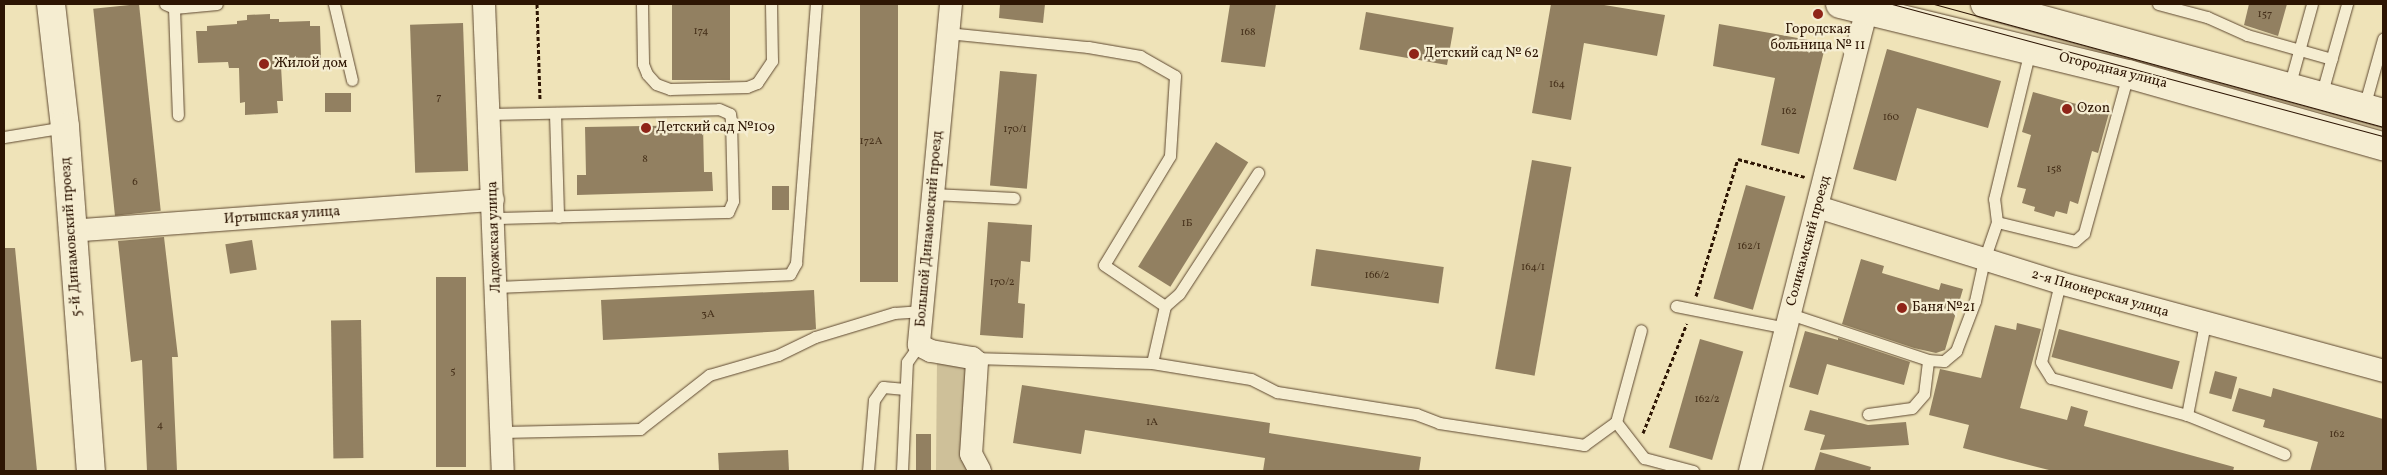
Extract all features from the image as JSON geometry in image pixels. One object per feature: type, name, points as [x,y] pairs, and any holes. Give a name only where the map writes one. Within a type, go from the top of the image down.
[{"type":"street","name":"5-й Динамовский проезд","points":[[51,4],[65,127],[70,231],[91,471]]},
{"type":"street","name":"Ладожская улица","points":[[484,4],[494,209],[503,471]]},
{"type":"street","name":"Большой Динамовский проезд","points":[[950,4],[919,345],[931,351],[972,358]]},
{"type":"street","name":"Огородная улица","points":[[1840,4],[2128,74],[2383,146]]},
{"type":"street","name":"Огородная улица","points":[[1984,4],[2374,110]]},
{"type":"street","name":"Соликамский проезд","points":[[1750,471],[1867,10]]},
{"type":"street","name":"2-я Пионерская улица","points":[[1818,207],[2060,283],[2383,371]]},
{"type":"street","name":"Иртышская улица","points":[[70,231],[494,209]]},
{"type":"street","points":[[972,358],[978,368],[971,454],[978,470]]},
{"type":"lane","points":[[178,115],[169,6],[217,4]]},
{"type":"lane","points":[[334,4],[352,80]]},
{"type":"lane","points":[[642,4],[643,64],[647,74],[656,84],[670,89],[747,87],[757,83],[772,61],[771,4]]},
{"type":"lane","points":[[497,287],[790,274],[796,264],[816,4]]},
{"type":"lane","points":[[2158,4],[2332,59]]},
{"type":"lane","points":[[2289,87],[2312,4]]},
{"type":"lane","points":[[2321,96],[2347,4]]},
{"type":"lane","points":[[948,34],[1088,47],[1140,56],[1175,76],[1170,156],[1104,266],[1165,306]]},
{"type":"lane","points":[[2374,110],[2383,39]]},
{"type":"lane","points":[[1676,306],[1692,310],[1788,321],[1928,360],[1944,361],[1956,351],[1975,301],[1984,260],[1997,222],[1994,199],[2030,50]]},
{"type":"lane","points":[[1997,222],[2075,241],[2084,233],[2128,74]]},
{"type":"lane","points":[[489,114],[725,110],[731,120],[733,201],[728,212],[558,217],[494,209]]},
{"type":"lane","points":[[555,112],[558,217]]},
{"type":"lane","points":[[4,137],[65,127]]},
{"type":"lane","points":[[1152,364],[1165,306],[1179,294],[1258,173]]},
{"type":"lane","points":[[933,194],[1014,198]]},
{"type":"lane","points":[[2060,283],[2041,362],[2051,378],[2187,415],[2284,454]]},
{"type":"lane","points":[[502,432],[640,428],[709,375],[778,355],[815,338],[894,313],[922,311]]},
{"type":"lane","points":[[2187,415],[2205,323]]},
{"type":"lane","points":[[972,358],[1152,364],[1250,379],[1278,392],[1416,414],[1439,423],[1584,445],[1616,422],[1641,330]]},
{"type":"lane","points":[[902,471],[904,389],[907,362],[919,345]]},
{"type":"lane","points":[[1868,414],[1912,408],[1924,394],[1928,360]]},
{"type":"lane","points":[[868,471],[874,400],[883,387],[904,389]]},
{"type":"lane","points":[[1616,422],[1644,458],[1693,471]]},
{"type":"path","points":[[537,4],[540,113]]},
{"type":"path","points":[[1636,448],[1692,310],[1738,159],[1824,182]]},
{"type":"shaded area","points":[[937,359],[966,364],[972,471],[936,471]]},
{"type":"building","points":[[139,4],[161,211],[115,216],[93,9]]},
{"type":"building","points":[[672,4],[730,4],[730,80],[672,80]]},
{"type":"building","points":[[860,4],[898,4],[898,282],[860,282]]},
{"type":"building","points":[[1000,4],[1045,4],[1043,23],[999,18]]},
{"type":"building","points":[[1230,4],[1276,4],[1265,67],[1221,62]]},
{"type":"building","points":[[1551,4],[1598,4],[1665,15],[1657,56],[1584,43],[1571,120],[1532,113]]},
{"type":"building","points":[[2249,4],[2287,4],[2278,36],[2244,25]]},
{"type":"building","points":[[1366,12],[1454,27],[1447,65],[1359,49]]},
{"type":"building","name":"Жилой дом","points":[[270,14],[270,19],[279,19],[279,22],[310,21],[310,26],[320,26],[321,58],[300,59],[300,66],[281,66],[283,101],[277,101],[278,113],[245,115],[245,102],[240,103],[239,68],[229,68],[228,62],[198,63],[196,31],[207,31],[207,26],[237,24],[237,21],[247,20],[247,15]]},
{"type":"building","points":[[463,23],[468,171],[415,173],[410,25]]},
{"type":"building","points":[[1719,24],[1826,43],[1799,154],[1761,145],[1775,78],[1713,66]]},
{"type":"building","points":[[1887,49],[2001,81],[1988,128],[1917,108],[1896,181],[1853,169]]},
{"type":"building","points":[[1000,71],[1037,74],[1027,189],[990,186]]},
{"type":"building","points":[[2033,92],[2109,113],[2098,153],[2092,151],[2078,204],[2070,201],[2067,214],[2056,211],[2054,217],[2034,211],[2035,207],[2022,203],[2026,189],[2017,187],[2031,135],[2022,132]]},
{"type":"building","points":[[325,93],[351,93],[351,112],[325,112]]},
{"type":"building","points":[[703,125],[704,172],[712,172],[713,191],[577,195],[577,175],[586,175],[585,127]]},
{"type":"building","points":[[1216,142],[1248,162],[1170,287],[1138,267]]},
{"type":"building","points":[[1532,160],[1571,167],[1535,376],[1495,369]]},
{"type":"building","points":[[1746,185],[1785,196],[1753,310],[1713,298]]},
{"type":"building","points":[[772,186],[789,186],[789,210],[772,210]]},
{"type":"building","points":[[988,222],[1032,225],[1030,262],[1021,261],[1018,303],[1025,304],[1023,338],[980,335]]},
{"type":"building","points":[[164,237],[178,357],[172,357],[177,471],[147,471],[142,360],[131,362],[118,241]]},
{"type":"building","points":[[252,240],[257,270],[230,274],[225,244]]},
{"type":"building","points":[[4,248],[15,248],[37,471],[4,471]]},
{"type":"building","points":[[1316,249],[1444,267],[1439,304],[1311,286]]},
{"type":"building","name":"Баня №21","points":[[1861,259],[1884,266],[1882,273],[1939,290],[1941,283],[1963,289],[1945,350],[1936,353],[1914,348],[1842,324]]},
{"type":"building","points":[[436,277],[466,277],[466,467],[436,467]]},
{"type":"building","points":[[814,290],[816,329],[603,340],[601,300]]},
{"type":"building","points":[[361,320],[363,458],[333,459],[331,321]]},
{"type":"building","points":[[2017,323],[2041,329],[2020,408],[2067,420],[2071,406],[2088,411],[2084,426],[2234,467],[2233,471],[2053,471],[1963,448],[1969,425],[1929,415],[1940,369],[1981,378],[1995,325],[2016,330]]},
{"type":"building","points":[[2059,329],[2180,361],[2172,389],[2051,357]]},
{"type":"building","points":[[1805,331],[1838,340],[1838,338],[1910,362],[1904,385],[1827,364],[1818,395],[1789,387]]},
{"type":"building","points":[[1700,339],[1743,351],[1712,460],[1669,448]]},
{"type":"building","points":[[2215,371],[2237,377],[2231,399],[2209,393]]},
{"type":"building","points":[[1022,385],[1270,423],[1269,433],[1421,457],[1419,471],[1263,471],[1265,458],[1085,430],[1081,454],[1013,443]]},
{"type":"building","points":[[2239,388],[2271,397],[2273,388],[2383,419],[2383,471],[2310,471],[2318,442],[2263,427],[2265,420],[2232,411]]},
{"type":"building","points":[[1810,410],[1868,425],[1906,422],[1909,445],[1820,450],[1825,435],[1804,430]]},
{"type":"building","points":[[916,434],[931,434],[931,471],[916,471]]},
{"type":"building","points":[[788,450],[789,471],[719,471],[718,453]]},
{"type":"building","points":[[1820,452],[1871,467],[1870,471],[1814,471]]},
{"type":"tram line","points":[[1892,4],[2383,136]]},
{"type":"tram line","points":[[1934,4],[2383,127]]},
{"type":"place","name":"Городская больница № 11","points":[[1818,14]]},
{"type":"place","name":"Детский сад № 62","points":[[1414,54]]},
{"type":"place","name":"Жилой дом","points":[[264,64]]},
{"type":"place","name":"Ozon","points":[[2067,109]]},
{"type":"place","name":"Детский сад №109","points":[[646,128]]},
{"type":"place","name":"Баня №21","points":[[1902,308]]}]
